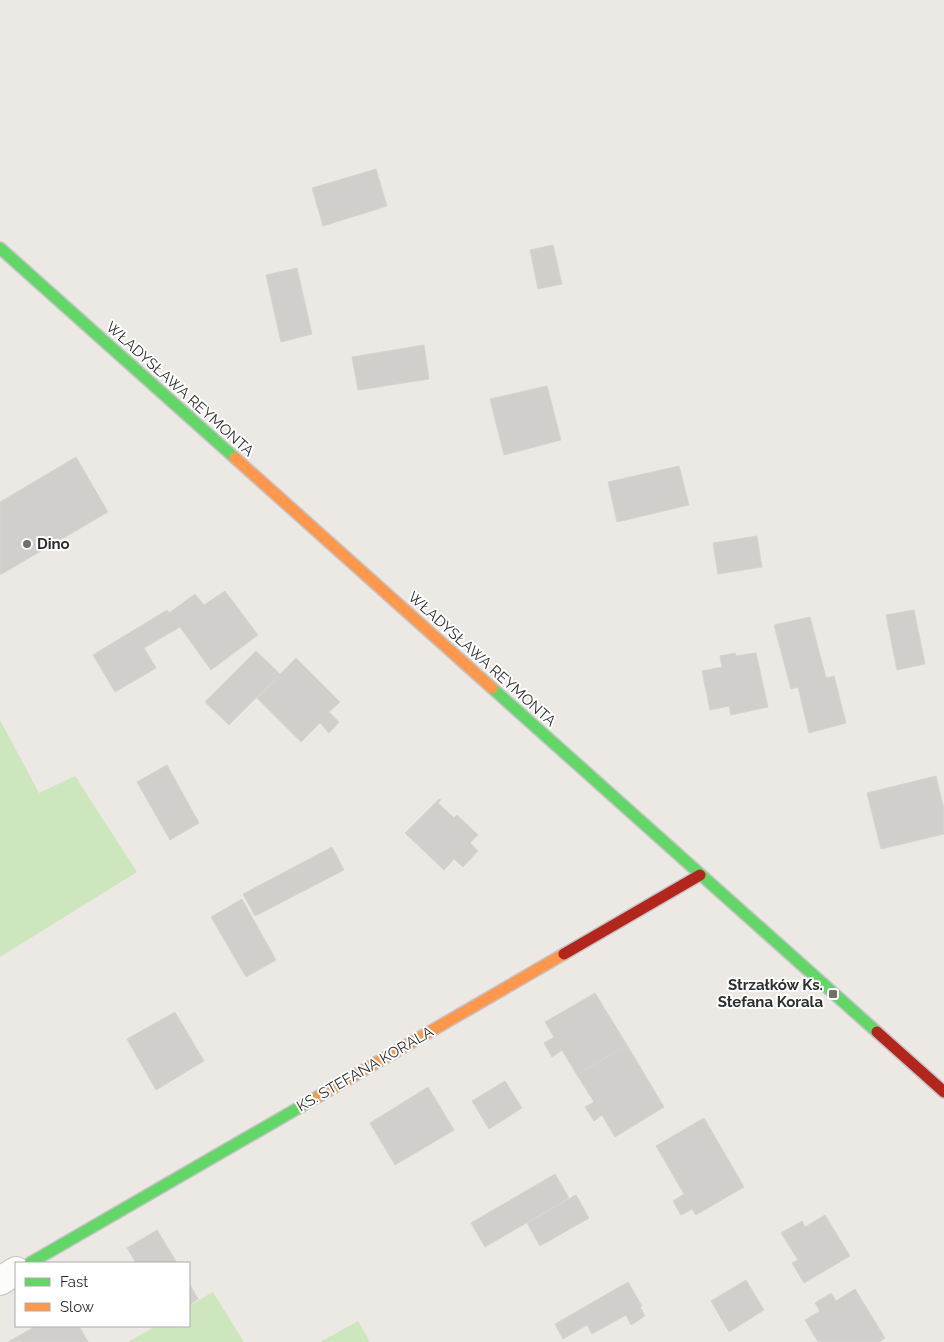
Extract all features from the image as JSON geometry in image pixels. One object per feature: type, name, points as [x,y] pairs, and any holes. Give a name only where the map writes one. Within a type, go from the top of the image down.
[{"type":"street","name":"WŁADYSŁAWA REYMONTA","points":[[0,248],[944,1092]]},
{"type":"street","name":"KS. STEFANA KORALA","points":[[32,1262],[700,875]]},
{"type":"street","points":[[0,1281],[15,1272]]},
{"type":"green space","points":[[0,720],[39,793],[75,776],[137,872],[0,957]]},
{"type":"green space","points":[[213,1292],[244,1342],[128,1342],[154,1327],[190,1327],[190,1305]]},
{"type":"green space","points":[[358,1321],[370,1342],[320,1342]]},
{"type":"building","points":[[376,169],[387,206],[323,226],[312,188]]},
{"type":"building","points":[[553,245],[562,284],[538,289],[530,250]]},
{"type":"building","points":[[297,268],[312,334],[281,342],[266,275]]},
{"type":"building","points":[[424,345],[429,379],[358,390],[352,357]]},
{"type":"building","points":[[547,386],[561,440],[504,455],[490,399]]},
{"type":"building","name":"Dino","points":[[76,457],[108,512],[0,575],[0,502]]},
{"type":"building","points":[[679,466],[689,505],[617,522],[608,482]]},
{"type":"building","points":[[757,536],[762,567],[718,574],[713,543]]},
{"type":"building","points":[[225,591],[258,635],[211,670],[180,627],[144,648],[156,668],[115,692],[93,655],[167,610],[169,613],[195,594],[204,605]]},
{"type":"building","points":[[914,610],[925,664],[897,670],[886,615]]},
{"type":"building","points":[[810,617],[826,678],[834,676],[846,723],[809,733],[798,687],[791,689],[774,625]]},
{"type":"building","points":[[256,651],[280,674],[229,725],[205,702]]},
{"type":"building","points":[[735,653],[736,656],[756,653],[768,707],[731,715],[729,706],[710,710],[702,671],[722,667],[720,656]]},
{"type":"building","points":[[296,658],[340,702],[329,712],[339,722],[329,733],[320,723],[301,742],[257,698]]},
{"type":"building","points":[[167,765],[199,823],[170,840],[137,782]]},
{"type":"building","points":[[936,776],[944,809],[944,834],[881,849],[867,793]]},
{"type":"building","points":[[439,799],[441,800],[438,803],[454,818],[457,815],[478,835],[470,843],[478,851],[463,867],[454,859],[444,870],[405,833]]},
{"type":"building","points":[[332,847],[344,870],[255,916],[243,894]]},
{"type":"building","points":[[242,899],[276,960],[246,977],[211,917]]},
{"type":"building","points":[[595,993],[627,1045],[577,1075],[562,1050],[552,1057],[544,1043],[554,1037],[545,1022]]},
{"type":"building","points":[[175,1012],[204,1061],[156,1090],[127,1039]]},
{"type":"building","points":[[627,1045],[664,1107],[615,1137],[602,1115],[594,1121],[585,1107],[594,1102],[577,1075]]},
{"type":"building","points":[[505,1081],[522,1108],[489,1129],[472,1101]]},
{"type":"building","points":[[428,1087],[454,1130],[395,1165],[370,1123]]},
{"type":"building","points":[[704,1118],[744,1187],[696,1215],[692,1209],[681,1215],[673,1201],[684,1194],[656,1146]]},
{"type":"building","points":[[555,1174],[569,1198],[485,1247],[471,1223]]},
{"type":"building","points":[[576,1195],[589,1218],[540,1246],[527,1223]]},
{"type":"building","points":[[825,1215],[850,1256],[804,1283],[792,1263],[798,1260],[781,1233],[802,1221],[805,1227]]},
{"type":"building","points":[[157,1230],[176,1262],[135,1262],[127,1248]]},
{"type":"building","points":[[746,1280],[764,1310],[729,1332],[711,1301]]},
{"type":"building","points":[[628,1282],[642,1306],[640,1307],[645,1316],[631,1325],[626,1315],[592,1334],[587,1325],[563,1339],[555,1324]]},
{"type":"building","points":[[190,1285],[198,1299],[190,1304]]},
{"type":"building","points":[[855,1289],[885,1338],[879,1342],[818,1342],[805,1320],[820,1311],[815,1303],[831,1293],[836,1301]]},
{"type":"building","points":[[34,1327],[80,1327],[88,1342],[8,1342]]},
{"type":"traffic: fast","points":[[0,248],[235,458]]},
{"type":"traffic: fast","points":[[492,688],[877,1032]]},
{"type":"traffic: fast","points":[[32,1262],[319,1096]]},
{"type":"traffic: slow","points":[[235,458],[492,688]]},
{"type":"traffic: slow","points":[[319,1096],[564,954]]},
{"type":"traffic: jam","points":[[564,954],[700,875]]},
{"type":"traffic: jam","points":[[877,1032],[944,1092]]},
{"type":"place","name":"Dino","points":[[27,544]]},
{"type":"place","name":"Strzałków Ks. Stefana Korala","points":[[833,994]]}]
